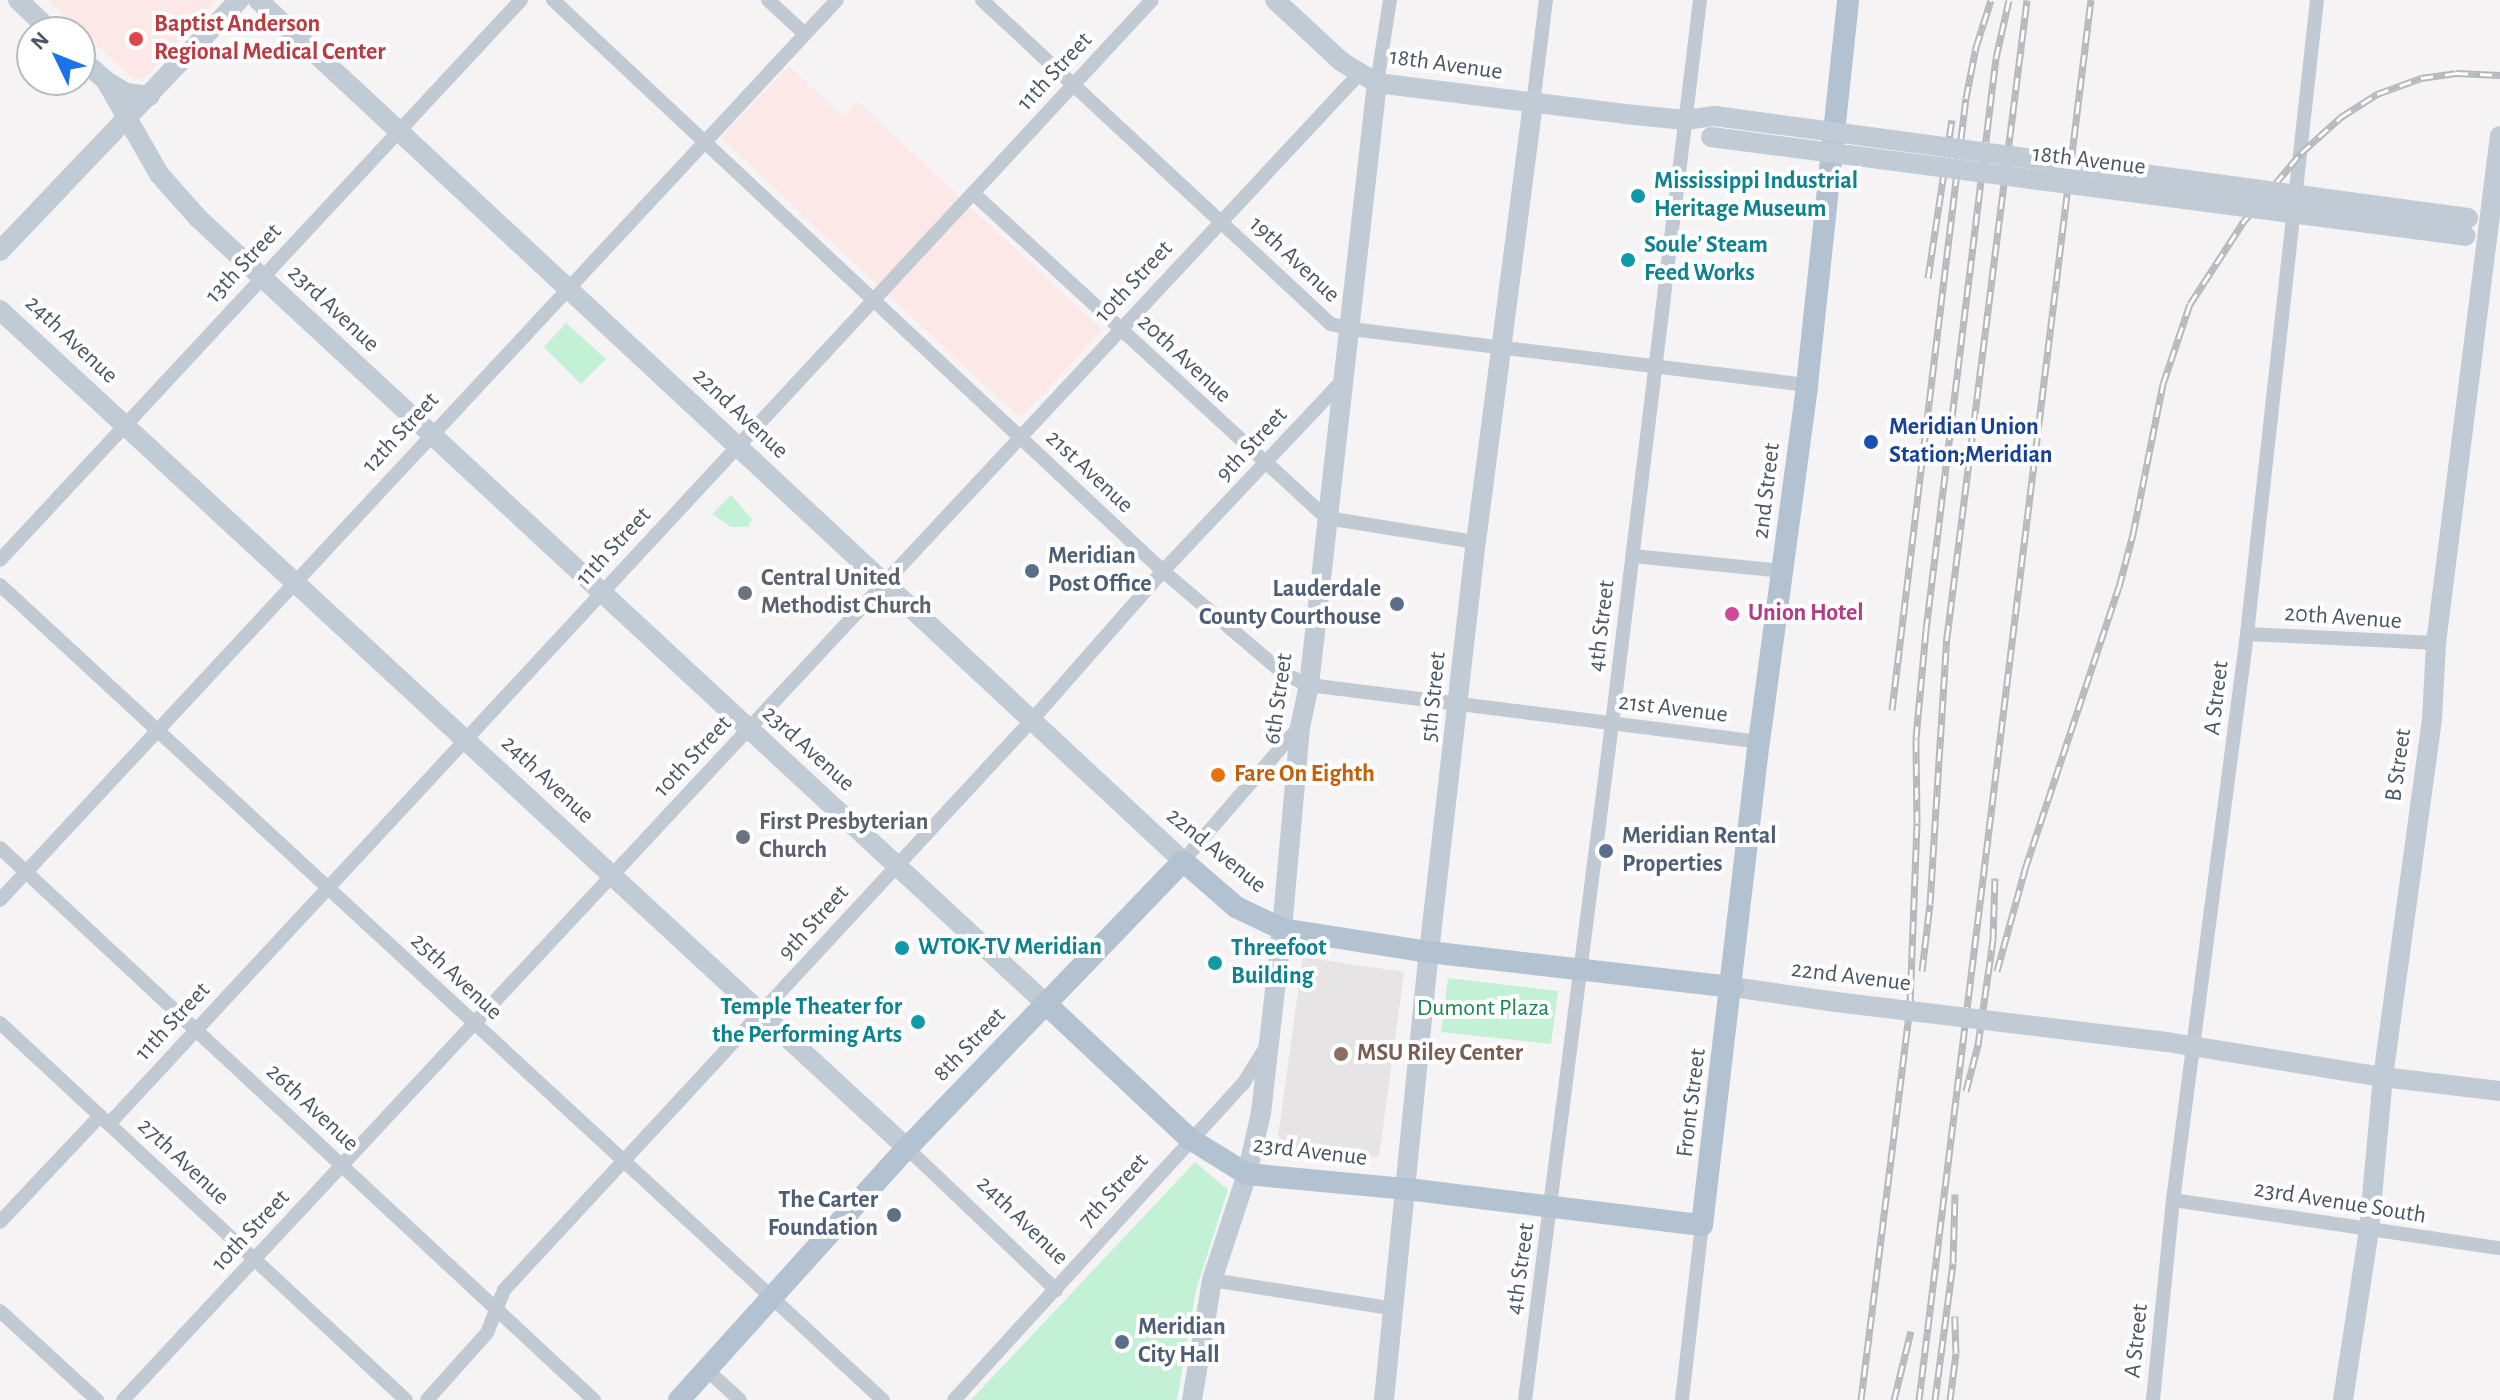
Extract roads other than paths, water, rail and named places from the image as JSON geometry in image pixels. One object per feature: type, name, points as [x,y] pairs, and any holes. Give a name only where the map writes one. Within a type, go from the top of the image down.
[{"type":"main road","name":"2nd Street","points":[[1733,987],[1759,742],[1807,385],[1848,0]]},
{"type":"main road","name":"22nd Avenue","points":[[1183,861],[1236,907],[1282,929],[1429,952],[1733,987]]},
{"type":"main road","name":"8th Street","points":[[679,1400],[907,1148],[1183,861]]},
{"type":"main road","name":"Front Street","points":[[1702,1225],[1733,987]]},
{"type":"main road","name":"23rd Avenue","points":[[1045,1003],[1190,1139],[1247,1174],[1407,1189],[1702,1225]]},
{"type":"street","points":[[18,0],[35,16]]},
{"type":"street","points":[[0,251],[239,0]]},
{"type":"street","name":"22nd Avenue","points":[[258,0],[1183,861]]},
{"type":"street","name":"13th Street","points":[[0,560],[521,0]]},
{"type":"street","name":"21st Avenue","points":[[553,0],[1163,571],[1284,674],[1309,685],[1759,742]]},
{"type":"street","points":[[768,0],[805,34]]},
{"type":"street","name":"12th Street","points":[[0,900],[430,434],[837,0]]},
{"type":"street","name":"19th Avenue","points":[[982,0],[1331,324],[1502,349],[1807,385]]},
{"type":"street","name":"11th Street","points":[[0,1222],[195,1029],[329,889],[1152,0]]},
{"type":"street","name":"18th Avenue","points":[[1275,0],[1342,62],[1369,78],[1533,104],[1685,120],[1715,116],[2495,231]]},
{"type":"street","name":"6th Street","points":[[1192,1400],[1212,1280],[1247,1174],[1261,1113],[1300,727],[1309,685],[1351,329],[1369,78],[1390,0]]},
{"type":"street","name":"5th Street","points":[[1384,1400],[1429,952],[1460,706],[1476,542],[1546,0]]},
{"type":"street","name":"4th Street","points":[[1525,1400],[1633,556],[1700,0]]},
{"type":"street","name":"A Street","points":[[2153,1400],[2173,1200],[2247,634],[2317,0]]},
{"type":"street","name":"23rd Avenue","points":[[96,72],[126,93],[150,96]]},
{"type":"street","name":"10th Street","points":[[123,1400],[1220,222],[1369,78]]},
{"type":"street","name":"23rd Avenue","points":[[106,81],[125,119],[174,193],[261,278],[1045,1003]]},
{"type":"street","name":"18th Avenue","points":[[1685,120],[1711,137],[2467,227]]},
{"type":"street","name":"B Street","points":[[2343,1400],[2369,1230],[2383,1077],[2432,718],[2436,643],[2495,231],[2500,136]]},
{"type":"street","name":"20th Avenue","points":[[973,193],[1327,518]]},
{"type":"street","name":"24th Avenue","points":[[0,310],[907,1148],[1056,1290]]},
{"type":"street","name":"9th Street","points":[[427,1400],[487,1333],[504,1290],[1032,720],[1163,571],[1345,378]]},
{"type":"street","points":[[1327,518],[1476,542]]},
{"type":"street","points":[[1633,556],[1783,571]]},
{"type":"street","name":"25th Avenue","points":[[0,585],[883,1400]]},
{"type":"street","name":"20th Avenue","points":[[2247,634],[2436,643]]},
{"type":"street","name":"8th Street","points":[[1183,861],[1300,727]]},
{"type":"street","name":"26th Avenue","points":[[0,848],[594,1400]]},
{"type":"street","name":"22nd Avenue","points":[[1733,987],[2167,1042],[2383,1077],[2500,1091]]},
{"type":"street","name":"27th Avenue","points":[[0,1023],[406,1400]]},
{"type":"street","name":"7th Street","points":[[954,1400],[1243,1084],[1268,1043]]},
{"type":"street","name":"23rd Avenue South","points":[[2173,1200],[2500,1248]]},
{"type":"street","points":[[1682,1400],[1702,1225]]},
{"type":"street","points":[[1212,1280],[1395,1309]]},
{"type":"street","points":[[0,1311],[97,1400]]},
{"type":"street","points":[[706,1369],[740,1400]]},
{"type":"railway","points":[[1892,710],[1966,98],[1976,47],[1991,0]]},
{"type":"railway","points":[[1861,1400],[1910,1005],[1917,823],[1916,738],[1926,630],[1996,58],[2009,0]]},
{"type":"railway","points":[[1922,971],[1930,904],[1947,637],[2027,0]]},
{"type":"railway","points":[[1919,1400],[2091,0]]},
{"type":"railway","points":[[1997,971],[2025,869],[2119,587],[2133,534],[2163,384],[2190,304],[2244,221],[2301,153],[2341,117],[2377,94],[2421,78],[2456,73],[2500,75]]},
{"type":"railway","points":[[1928,278],[1952,120]]},
{"type":"railway","points":[[1966,1091],[1978,1045],[1993,940],[1995,878]]},
{"type":"railway","points":[[1935,1400],[1953,1263],[1955,1194]]},
{"type":"railway","points":[[1950,1400],[1956,1353],[1955,1316]]},
{"type":"railway","points":[[1894,1400],[1911,1331]]},
{"type":"place","name":"Baptist Anderson Regional Medical Center","points":[[136,39]]},
{"type":"place","name":"Mississippi Industrial Heritage Museum","points":[[1638,196]]},
{"type":"place","name":"Soule’ Steam Feed Works","points":[[1628,260]]},
{"type":"place","name":"Meridian Union Station;Meridian","points":[[1871,442]]},
{"type":"place","name":"Meridian Post Office","points":[[1032,571]]},
{"type":"place","name":"Central United Methodist Church","points":[[745,593]]},
{"type":"place","name":"Lauderdale County Courthouse","points":[[1397,604]]},
{"type":"place","name":"Union Hotel","points":[[1732,614]]},
{"type":"place","name":"Fare On Eighth","points":[[1218,775]]},
{"type":"place","name":"First Presbyterian Church","points":[[743,837]]},
{"type":"place","name":"Meridian Rental Properties","points":[[1606,851]]},
{"type":"place","name":"WTOK-TV Meridian","points":[[902,948]]},
{"type":"place","name":"Threefoot Building","points":[[1215,963]]},
{"type":"place","name":"Temple Theater for the Performing Arts","points":[[918,1022]]},
{"type":"place","name":"MSU Riley Center","points":[[1341,1054]]},
{"type":"place","name":"The Carter Foundation","points":[[894,1215]]},
{"type":"place","name":"Meridian City Hall","points":[[1122,1342]]},
{"type":"park label","name":"Dumont Plaza","points":[[1483,1009]]}]
